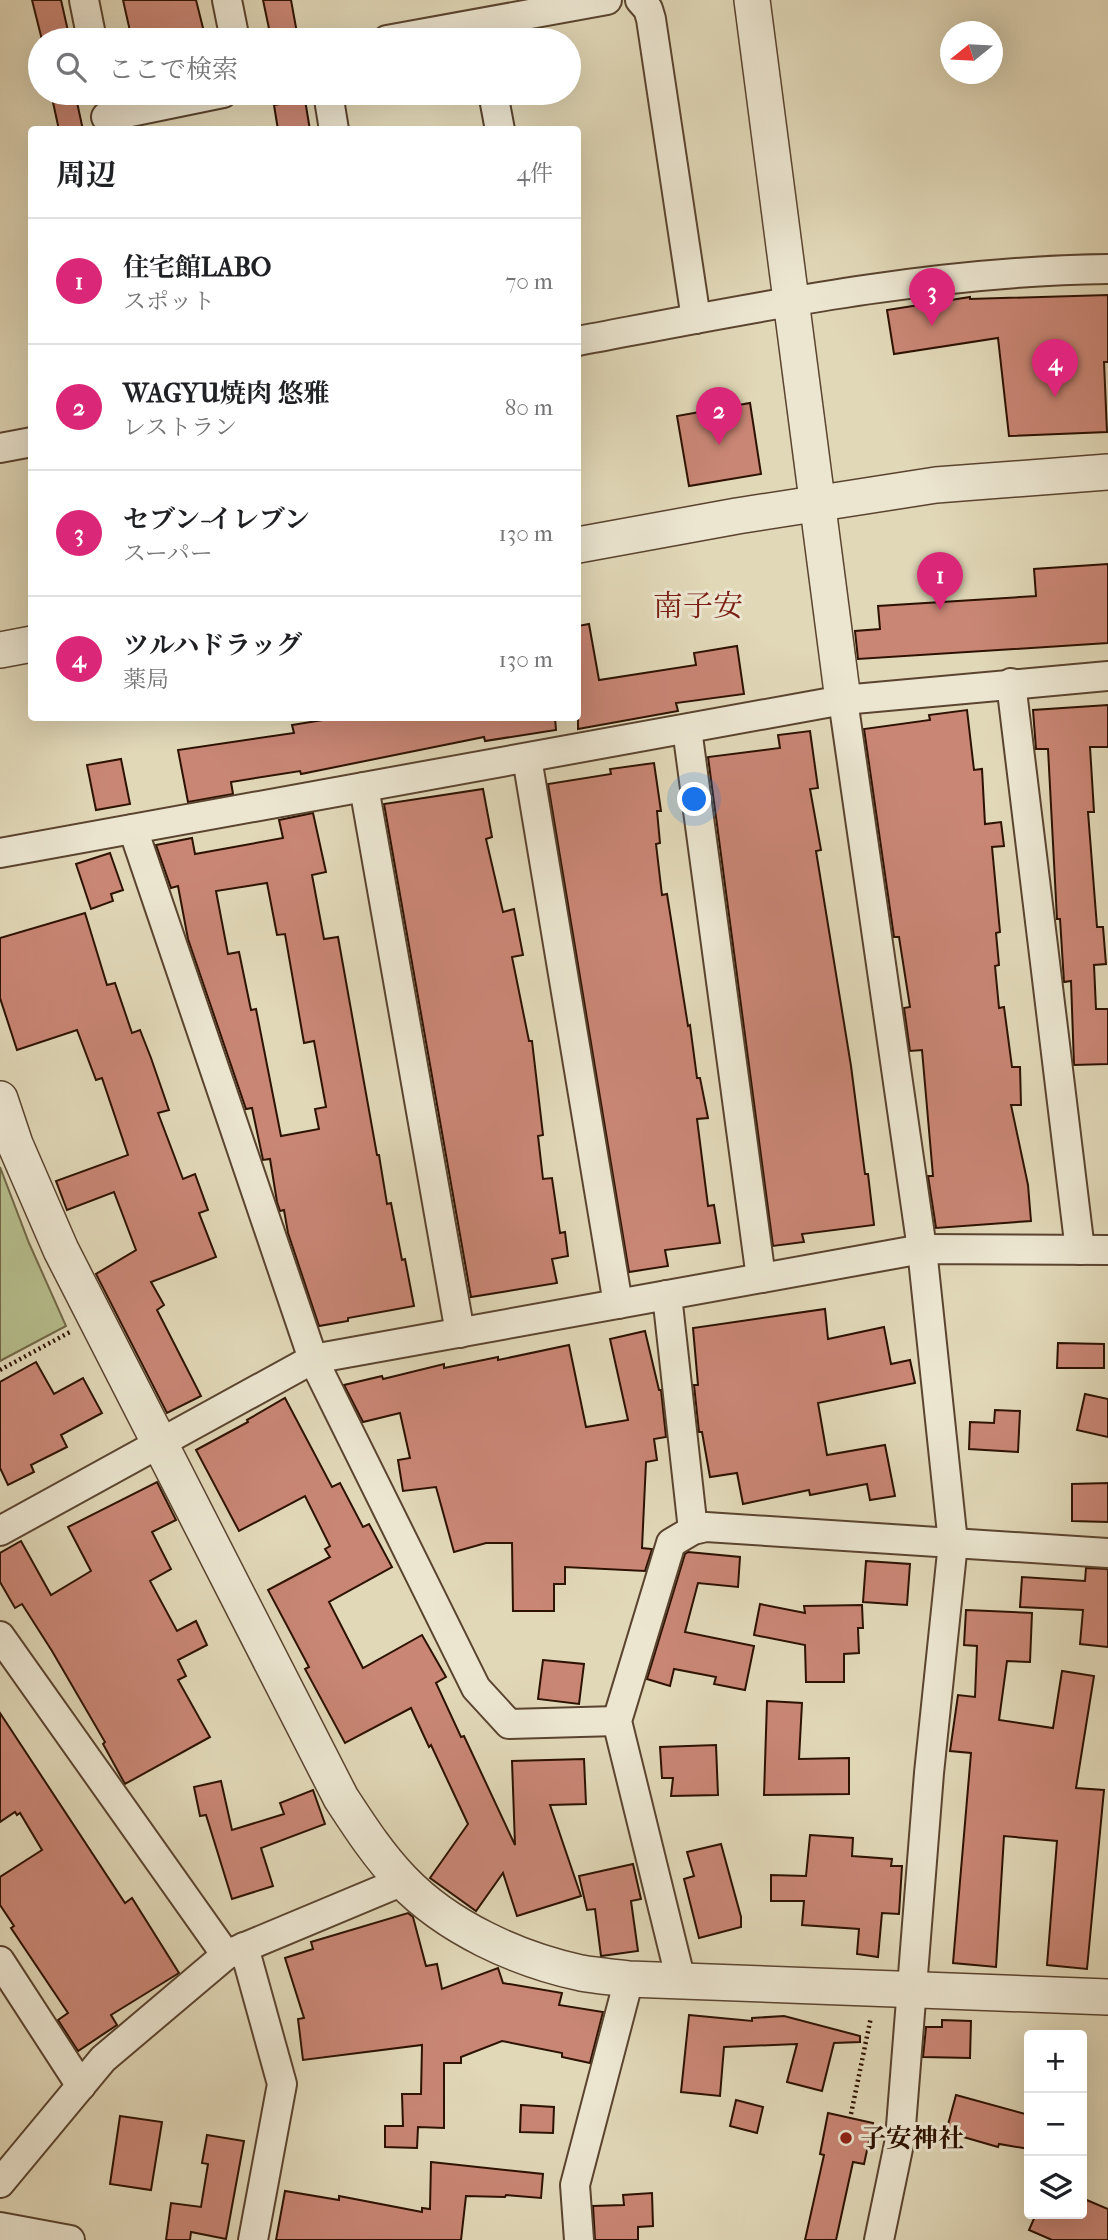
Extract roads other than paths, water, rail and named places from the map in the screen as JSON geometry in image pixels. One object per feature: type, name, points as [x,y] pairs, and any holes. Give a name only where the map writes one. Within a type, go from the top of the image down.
[{"type":"street","points":[[84,0],[90,28]]},
{"type":"street","points":[[227,0],[233,28]]},
{"type":"street","points":[[498,28],[607,0]]},
{"type":"street","points":[[640,0],[652,19],[696,319]]},
{"type":"street","points":[[752,0],[843,700],[922,1249],[953,1543],[930,1759],[900,2139],[879,2240]]},
{"type":"street","points":[[106,113],[153,105]]},
{"type":"street","points":[[330,105],[333,126]]},
{"type":"street","points":[[495,105],[499,126]]},
{"type":"street","points":[[581,340],[792,301],[901,284],[1047,270],[1108,269]]},
{"type":"street","points":[[0,448],[28,443]]},
{"type":"street","points":[[581,544],[936,485],[1108,472]]},
{"type":"street","points":[[0,650],[28,645]]},
{"type":"street","points":[[0,853],[843,700],[1108,676]]},
{"type":"street","points":[[1011,683],[1080,1250]]},
{"type":"street","points":[[687,729],[761,1278]]},
{"type":"street","points":[[527,758],[618,1304]]},
{"type":"street","points":[[364,787],[460,1332]]},
{"type":"street","points":[[133,830],[313,1359],[476,1688],[509,1724],[617,1721]]},
{"type":"street","points":[[0,1099],[15,1144],[61,1250],[341,1798],[371,1844],[403,1881],[446,1917],[490,1941],[548,1964],[583,1973],[629,1979],[1108,1997]]},
{"type":"street","points":[[0,1531],[313,1359],[922,1249],[1108,1250]]},
{"type":"street","points":[[667,1295],[693,1530]]},
{"type":"street","points":[[681,1980],[617,1721],[671,1543],[693,1530],[706,1527],[1108,1553]]},
{"type":"street","points":[[0,1636],[235,1951],[282,2084],[253,2240]]},
{"type":"street","points":[[0,2183],[103,2059],[235,1951],[403,1881]]},
{"type":"street","points":[[0,1961],[81,2086]]},
{"type":"street","points":[[579,2240],[575,2185],[629,1979]]},
{"type":"street","points":[[0,2227],[70,2240]]},
{"type":"place","name":"セブン-イレブン","points":[[932,326]]},
{"type":"place","name":"ツルハドラッグ","points":[[1055,397]]},
{"type":"place","name":"WAGYU焼肉 悠雅","points":[[719,445]]},
{"type":"place","name":"住宅館LABO","points":[[940,610]]},
{"type":"place","name":"子安神社","points":[[846,2138]]},
{"type":"district","name":"南子安","points":[[698,606]]}]
